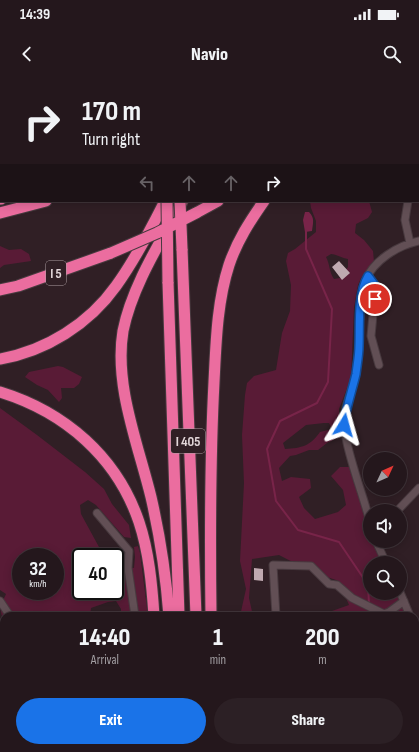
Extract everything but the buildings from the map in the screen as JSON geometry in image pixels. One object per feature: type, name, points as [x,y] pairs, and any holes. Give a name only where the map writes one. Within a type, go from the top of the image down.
[{"type":"highway","points":[[0,213],[42,202]]},
{"type":"highway","points":[[0,359],[26,353],[44,345],[69,331],[97,308],[106,299],[123,276],[165,202]]},
{"type":"highway","name":"I 405","points":[[166,202],[179,612]]},
{"type":"highway","points":[[169,612],[162,558],[151,497],[126,402],[123,383],[122,346],[123,332],[131,302],[142,276],[180,202]]},
{"type":"highway","name":"I 405","points":[[181,202],[182,266],[196,612]]},
{"type":"highway","name":"I 5","points":[[0,290],[18,286],[111,253],[157,233],[216,202]]},
{"type":"highway","points":[[211,612],[210,450],[221,302],[229,264],[245,229],[263,202]]},
{"type":"highway","points":[[0,392],[35,405],[67,424],[90,444],[111,468],[126,492],[140,523],[148,562],[154,612]]},
{"type":"street","points":[[408,202],[405,220],[410,243]]},
{"type":"street","points":[[364,504],[352,465],[344,425],[345,411],[355,375],[359,348],[360,310],[364,286],[368,276],[377,264],[387,255],[398,248],[419,241]]},
{"type":"street","points":[[368,276],[374,284],[375,293],[371,336],[379,365]]},
{"type":"street","points":[[404,504],[419,488]]},
{"type":"street","points":[[97,513],[128,551],[128,568],[134,612]]},
{"type":"street","points":[[276,612],[273,565],[311,566],[329,584],[337,585],[352,598],[380,612]]},
{"type":"street","points":[[390,612],[404,601],[408,612]]},
{"type":"street","points":[[0,602],[7,612]]},
{"type":"shaded area","points":[[310,202],[369,202],[372,212],[368,218],[356,224],[355,233],[364,240],[373,251],[374,262],[361,278],[358,285],[354,308],[351,378],[339,409],[339,433],[337,438],[318,450],[309,450],[290,456],[279,468],[282,481],[291,477],[310,479],[311,488],[299,497],[304,508],[315,519],[338,512],[346,505],[343,490],[331,476],[340,467],[349,467],[363,510],[363,548],[378,548],[382,556],[363,556],[363,600],[401,600],[405,612],[332,612],[349,605],[339,581],[312,572],[279,555],[252,559],[249,598],[252,612],[241,612],[246,589],[240,561],[244,483],[242,435],[247,383],[254,376],[276,370],[282,333],[290,311],[291,285],[286,261],[288,253],[316,232],[316,221]],"holes":[[[331,254],[348,259],[348,267],[340,278],[334,279],[326,257]],[[329,423],[332,429],[320,432],[313,440],[305,445],[285,449],[283,443],[306,425]]]},
{"type":"shaded area","points":[[305,212],[309,212],[312,216],[312,231],[305,232],[303,220]]},
{"type":"shaded area","points":[[0,246],[9,250],[21,249],[29,254],[31,261],[4,265],[0,268]]},
{"type":"shaded area","points":[[58,366],[82,377],[79,384],[74,388],[61,388],[62,398],[59,402],[48,390],[25,377],[29,372]]},
{"type":"shaded area","points":[[0,408],[85,472],[104,489],[112,504],[129,525],[131,538],[124,537],[96,505],[88,500],[80,505],[81,514],[99,547],[106,548],[72,548],[72,600],[124,600],[124,566],[134,568],[134,547],[138,546],[147,612],[121,612],[121,609],[116,601],[91,608],[90,612],[1,612],[0,607],[6,594],[0,590]]},
{"type":"waterway","points":[[306,230],[306,249],[332,309],[328,382],[317,403],[280,421],[267,449],[276,501],[298,530],[339,542],[368,585],[369,604]]},
{"type":"waterway","points":[[369,608],[370,612]]},
{"type":"route","points":[[344,425],[345,411],[355,375],[359,348],[360,310],[364,286],[368,276],[374,284],[375,299]]}]
